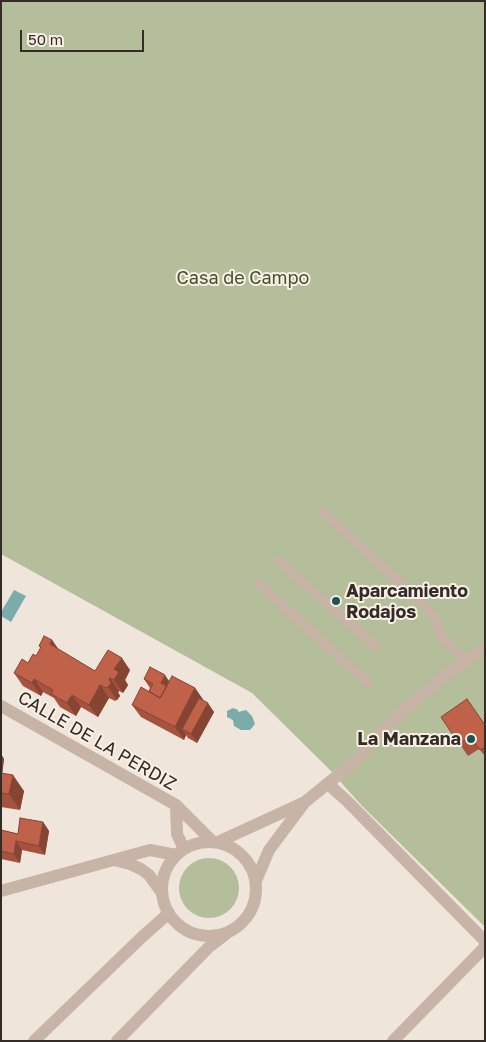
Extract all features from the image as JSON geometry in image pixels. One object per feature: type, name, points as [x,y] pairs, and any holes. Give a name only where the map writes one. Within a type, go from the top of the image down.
[{"type":"street","points":[[215,842],[305,802],[353,763],[401,713],[446,675],[485,648]]},
{"type":"street","name":"CALLE DE LA PERDIZ","points":[[1,706],[176,805],[215,842]]},
{"type":"street","points":[[328,784],[485,941]]},
{"type":"street","points":[[117,1041],[209,947],[239,925],[250,913],[254,906],[256,881],[269,850],[305,802]]},
{"type":"street","name":"CALLE DE LA PERDIZ","points":[[176,805],[180,852]]},
{"type":"street","points":[[239,925],[225,933],[209,936],[193,933],[179,925],[164,904],[162,893],[163,880],[168,866],[180,852],[198,843],[215,842],[232,847],[243,856],[252,868],[256,881]]},
{"type":"street","points":[[1,890],[150,850],[180,852]]},
{"type":"street","points":[[114,860],[140,869],[149,876],[162,893]]},
{"type":"street","points":[[34,1041],[169,913]]},
{"type":"street","points":[[392,1041],[485,947]]},
{"type":"lane","points":[[323,512],[421,602],[434,618],[440,634],[465,662]]},
{"type":"lane","points":[[279,561],[376,647]]},
{"type":"lane","points":[[259,584],[368,683]]},
{"type":"green space","name":"Casa de Campo","points":[[1,1],[485,1],[485,927],[362,806],[329,769],[252,693],[1,554]]},
{"type":"green space","points":[[203,858],[215,858],[231,866],[237,876],[239,888],[237,900],[231,910],[215,918],[203,918],[187,910],[179,894],[179,882],[187,866]]},
{"type":"water","points":[[14,590],[26,596],[11,622],[1,616],[1,612]]},
{"type":"water","points":[[233,708],[238,710],[238,712],[246,710],[252,716],[255,724],[250,730],[241,730],[234,726],[233,720],[227,717],[227,711]]},
{"type":"building","points":[[44,636],[52,640],[50,644],[95,671],[108,650],[122,658],[114,669],[119,672],[114,680],[109,679],[111,683],[108,687],[100,685],[89,705],[72,695],[67,703],[51,694],[53,690],[34,679],[32,683],[14,673],[22,659],[28,663],[33,654],[36,656]]},
{"type":"building","points":[[150,667],[165,675],[161,683],[167,686],[160,698],[149,691],[153,684],[144,679]]},
{"type":"building","points":[[172,676],[195,688],[175,727],[132,705],[141,687],[160,698]]},
{"type":"building","points":[[199,698],[208,703],[191,734],[182,729]]},
{"type":"building","points":[[467,699],[485,725],[485,747],[480,750],[470,736],[459,744],[441,717]]},
{"type":"building","points":[[1,773],[13,775],[9,794],[1,793]]},
{"type":"building","points":[[20,818],[43,822],[39,846],[16,841],[14,854],[1,851],[1,830],[18,834]]},
{"type":"place","name":"Aparcamiento Rodajos","points":[[336,601]]},
{"type":"place","name":"La Manzana","points":[[471,739]]}]
